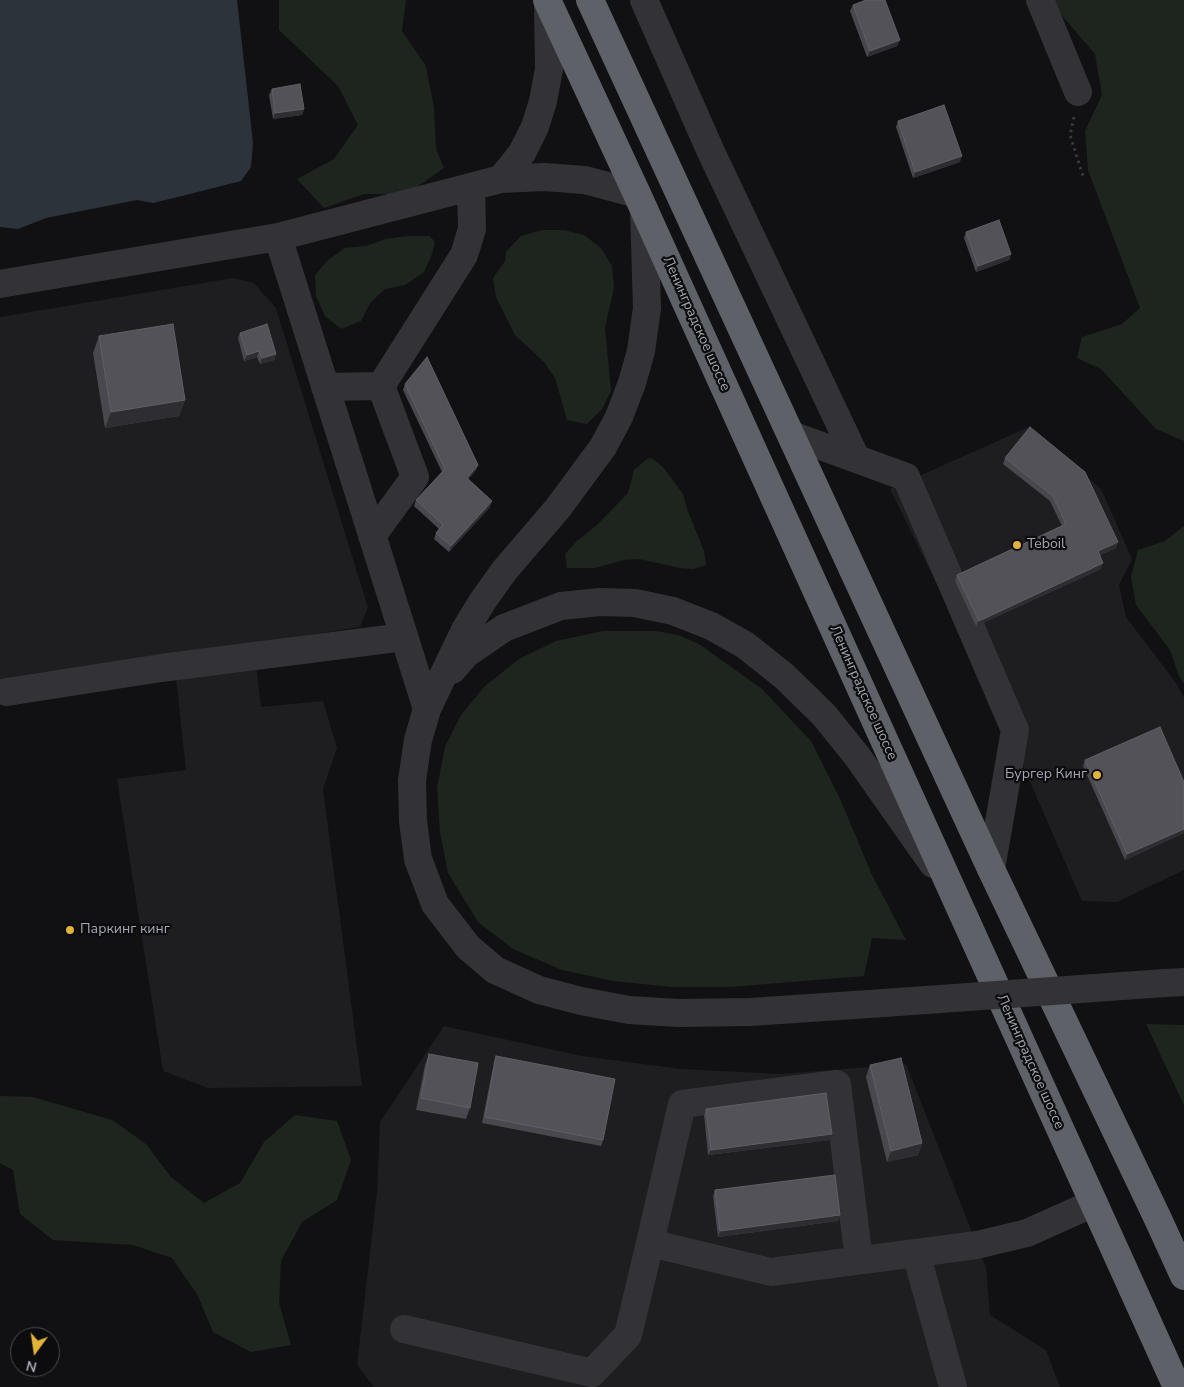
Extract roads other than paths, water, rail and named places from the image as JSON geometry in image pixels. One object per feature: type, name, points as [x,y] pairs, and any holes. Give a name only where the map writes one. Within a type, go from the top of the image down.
[{"type":"highway","points":[[590,0],[991,869],[1184,1276]]},
{"type":"highway","name":"Ленинградское шоссе","points":[[548,2],[1177,1387]]},
{"type":"street","points":[[644,0],[711,152],[856,458]]},
{"type":"street","points":[[1040,0],[1078,92]]},
{"type":"street","points":[[501,179],[522,153],[535,127],[543,101],[549,69],[548,2]]},
{"type":"street","points":[[0,284],[278,237],[501,179],[544,177],[585,180],[640,201],[647,308],[641,351],[632,383],[619,417],[603,448],[558,508],[504,571],[482,602],[465,630],[427,709],[418,740],[412,780],[413,821],[418,859],[435,904],[468,947],[496,970],[539,990],[581,1002],[629,1010],[678,1013],[750,1012],[1174,982]]},
{"type":"street","points":[[381,386],[464,255],[472,229],[471,187]]},
{"type":"street","points":[[278,237],[427,709]]},
{"type":"street","points":[[325,387],[381,386]]},
{"type":"street","points":[[372,536],[415,477],[381,386]]},
{"type":"street","points":[[791,435],[906,477],[1015,730],[991,869]]},
{"type":"street","points":[[439,684],[466,654],[504,628],[561,606],[600,602],[635,603],[673,611],[711,626],[745,645],[784,676],[824,715],[857,756],[954,895]]},
{"type":"street","points":[[7,692],[161,668],[404,637]]},
{"type":"street","points":[[404,1329],[592,1373],[628,1335],[682,1104],[837,1084],[860,1260]]},
{"type":"street","points":[[650,1243],[771,1272],[977,1245],[1027,1233],[1094,1203]]},
{"type":"street","points":[[1158,1219],[1184,1264]]},
{"type":"street","points":[[916,1253],[953,1387]]},
{"type":"place","name":"Teboil","points":[[1017,545]]},
{"type":"place","name":"Бургер Кинг","points":[[1097,775]]},
{"type":"place","name":"Паркинг кинг","points":[[70,930]]}]
